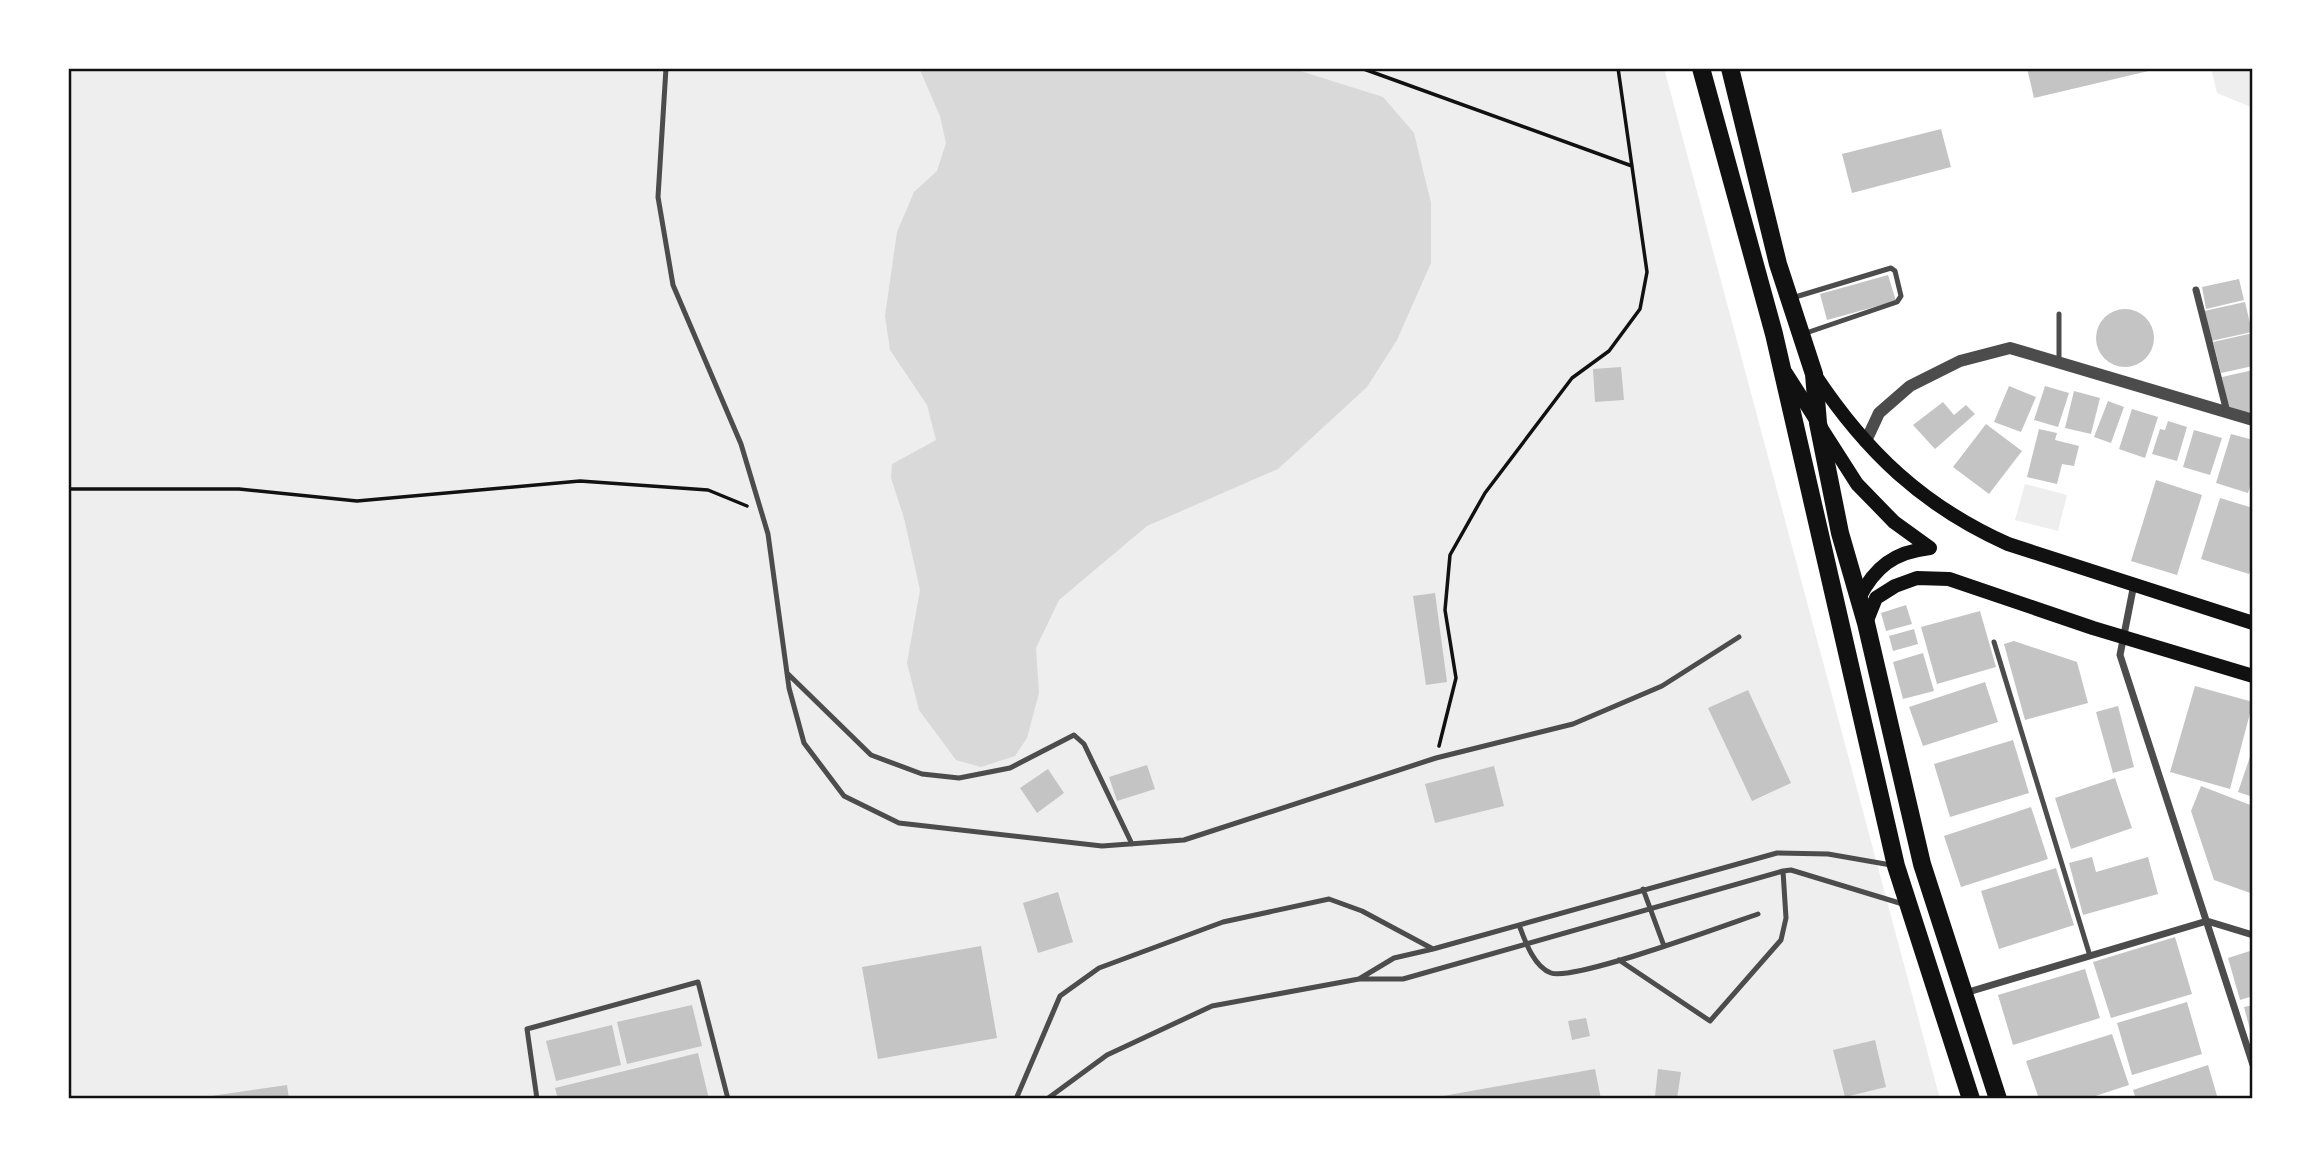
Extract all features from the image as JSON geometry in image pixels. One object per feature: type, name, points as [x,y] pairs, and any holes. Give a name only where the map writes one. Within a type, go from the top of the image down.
[{"type":"main road","points":[[1701,68],[1774,334],[1896,866],[1971,1099]]},
{"type":"main road","points":[[1730,68],[1778,264],[1814,374],[1818,423],[1840,533],[1866,623],[1922,864],[1998,1099]]},
{"type":"main road","points":[[1779,362],[1857,484],[1894,523],[1930,548],[1916,550],[1891,560],[1871,574],[1859,598]]},
{"type":"main road","points":[[1814,374],[1843,417],[1896,474],[1969,527],[2008,544],[2253,623]]},
{"type":"main road","points":[[1866,623],[1876,598],[1895,586],[1917,578],[1949,579],[2253,676]]},
{"type":"street","points":[[2196,290],[2227,412]]},
{"type":"street","points":[[1866,442],[1879,413],[1910,386],[1959,361],[2010,348],[2253,420]]},
{"type":"street","points":[[2134,583],[2120,655],[2129,692],[2253,1065]]},
{"type":"street","points":[[1965,993],[2207,921],[2253,935]]},
{"type":"lane","points":[[666,68],[658,197],[673,285],[741,444],[762,512],[768,534],[787,673],[804,743],[844,796],[899,823],[1102,846],[1184,840],[1436,758],[1573,724],[1662,686],[1739,637]]},
{"type":"lane","points":[[1789,299],[1891,268],[1895,271],[1901,296],[1897,302],[1801,335]]},
{"type":"lane","points":[[2059,314],[2059,363]]},
{"type":"lane","points":[[1994,642],[2090,956]]},
{"type":"lane","points":[[787,673],[871,755],[922,774],[959,778],[1010,768],[1074,735],[1084,744],[1132,844]]},
{"type":"lane","points":[[1359,979],[1394,958],[1777,853],[1828,854],[1896,866]]},
{"type":"lane","points":[[1046,1099],[1107,1055],[1212,1006],[1359,979],[1403,979],[1783,871],[1791,870],[1908,905]]},
{"type":"lane","points":[[1619,960],[1710,1021],[1781,940],[1786,918],[1783,871]]},
{"type":"lane","points":[[1643,889],[1648,909],[1664,946]]},
{"type":"lane","points":[[1016,1099],[1060,996],[1099,968],[1223,922],[1329,899],[1362,911],[1433,949]]},
{"type":"lane","points":[[1519,925],[1540,967],[1559,975],[1619,960],[1758,914]]},
{"type":"lane","points":[[537,1099],[527,1029],[698,982],[728,1099]]},
{"type":"path","points":[[1361,68],[1632,166]]},
{"type":"path","points":[[1436,758],[1456,678],[1445,610],[1450,555],[1485,493],[1572,378],[1609,351],[1640,309],[1647,272],[1618,68]]},
{"type":"path","points":[[68,489],[239,489],[356,501],[580,481],[708,491],[762,512]]},
{"type":"shaded area","points":[[68,68],[1664,68],[1940,1099],[68,1099]]},
{"type":"shaded area","points":[[919,68],[1291,68],[1383,97],[1414,133],[1431,203],[1431,263],[1397,340],[1367,387],[1278,469],[1147,526],[1059,600],[1036,648],[1039,693],[1027,738],[1015,756],[981,767],[956,760],[919,710],[907,663],[920,590],[904,518],[891,478],[892,464],[936,440],[927,405],[890,350],[885,316],[897,232],[914,192],[937,171],[946,143],[940,116]]},
{"type":"shaded area","points":[[2211,68],[2253,68],[2253,108],[2217,93]]},
{"type":"shaded area","points":[[2025,484],[2067,495],[2058,531],[2015,520]]},
{"type":"building","points":[[2027,68],[2157,68],[2157,69],[2034,98]]},
{"type":"building","points":[[1941,129],[1951,167],[1852,193],[1842,154]]},
{"type":"building","points":[[1888,275],[1896,301],[1827,320],[1820,294]]},
{"type":"building","points":[[2239,279],[2244,300],[2206,309],[2202,287]]},
{"type":"building","points":[[2245,302],[2252,332],[2211,341],[2204,311]]},
{"type":"building","points":[[2119,309],[2131,309],[2146,317],[2154,332],[2154,344],[2146,359],[2131,367],[2119,367],[2104,359],[2096,344],[2096,332],[2104,317]]},
{"type":"building","points":[[2253,333],[2253,366],[2221,373],[2213,342]]},
{"type":"building","points":[[1621,367],[1624,400],[1595,402],[1593,369]]},
{"type":"building","points":[[2253,370],[2253,415],[2228,406],[2222,377]]},
{"type":"building","points":[[2009,386],[2036,397],[2021,432],[1994,422]]},
{"type":"building","points":[[2045,386],[2069,393],[2058,427],[2034,420]]},
{"type":"building","points":[[2074,391],[2100,398],[2091,434],[2065,428]]},
{"type":"building","points":[[2108,401],[2124,407],[2111,443],[2094,437]]},
{"type":"building","points":[[1943,402],[1954,415],[1966,405],[1975,414],[1935,449],[1913,425]]},
{"type":"building","points":[[2132,409],[2158,417],[2145,458],[2119,449]]},
{"type":"building","points":[[2168,421],[2187,427],[2177,461],[2152,454],[2160,429],[2165,430]]},
{"type":"building","points":[[1986,424],[2022,451],[1989,494],[1953,467]]},
{"type":"building","points":[[2039,429],[2057,433],[2055,440],[2079,446],[2074,466],[2062,464],[2057,484],[2027,477]]},
{"type":"building","points":[[2194,430],[2222,438],[2210,475],[2183,467]]},
{"type":"building","points":[[2231,434],[2253,440],[2253,477],[2248,493],[2216,483]]},
{"type":"building","points":[[2156,480],[2202,495],[2177,575],[2131,561]]},
{"type":"building","points":[[2220,498],[2253,508],[2253,563],[2249,574],[2201,559]]},
{"type":"building","points":[[1435,593],[1447,682],[1426,685],[1413,596]]},
{"type":"building","points":[[1906,605],[1912,624],[1886,631],[1881,613]]},
{"type":"building","points":[[1980,611],[1996,667],[1937,684],[1921,627]]},
{"type":"building","points":[[1914,629],[1918,644],[1893,651],[1889,636]]},
{"type":"building","points":[[2014,641],[2077,662],[2088,703],[2025,720],[2004,644]]},
{"type":"building","points":[[1923,653],[1934,691],[1903,699],[1893,662]]},
{"type":"building","points":[[1985,682],[1998,722],[1923,746],[1909,707]]},
{"type":"building","points":[[2195,686],[2253,702],[2230,789],[2170,772]]},
{"type":"building","points":[[1748,690],[1791,783],[1752,801],[1708,708]]},
{"type":"building","points":[[2118,706],[2134,767],[2113,773],[2096,712]]},
{"type":"building","points":[[2013,740],[2029,793],[1950,817],[1934,764]]},
{"type":"building","points":[[2253,751],[2253,797],[2238,792]]},
{"type":"building","points":[[1147,765],[1155,789],[1117,801],[1109,777]]},
{"type":"building","points":[[1494,766],[1504,806],[1435,823],[1425,784]]},
{"type":"building","points":[[1048,769],[1064,793],[1037,813],[1020,788]]},
{"type":"building","points":[[2115,778],[2132,828],[2071,849],[2055,798]]},
{"type":"building","points":[[2201,786],[2253,806],[2253,894],[2214,880],[2191,811]]},
{"type":"building","points":[[2031,807],[2048,859],[1961,887],[1944,836]]},
{"type":"building","points":[[2092,857],[2096,872],[2148,857],[2158,894],[2083,915],[2069,863]]},
{"type":"building","points":[[2056,868],[2074,925],[1999,949],[1981,891]]},
{"type":"building","points":[[1058,892],[1073,942],[1038,953],[1023,903]]},
{"type":"building","points":[[2175,937],[2192,994],[2111,1018],[2093,962]]},
{"type":"building","points":[[981,946],[997,1038],[878,1059],[862,967]]},
{"type":"building","points":[[2253,950],[2253,996],[2240,1000],[2228,958]]},
{"type":"building","points":[[2085,969],[2100,1018],[2013,1045],[1998,995]]},
{"type":"building","points":[[2187,1002],[2202,1054],[2132,1075],[2117,1023]]},
{"type":"building","points":[[692,1005],[702,1046],[627,1064],[617,1022]]},
{"type":"building","points":[[2253,1005],[2253,1037],[2252,1037],[2244,1007]]},
{"type":"building","points":[[1586,1018],[1590,1036],[1572,1040],[1568,1021]]},
{"type":"building","points":[[612,1025],[621,1065],[556,1081],[546,1041]]},
{"type":"building","points":[[2112,1034],[2129,1085],[2086,1099],[2039,1099],[2026,1061]]},
{"type":"building","points":[[1875,1040],[1886,1087],[1845,1097],[1833,1050]]},
{"type":"building","points":[[698,1053],[709,1099],[558,1099],[555,1088]]},
{"type":"building","points":[[2208,1065],[2218,1099],[2136,1099],[2133,1090]]},
{"type":"building","points":[[1595,1069],[1601,1099],[1437,1099],[1437,1097]]},
{"type":"building","points":[[1658,1069],[1681,1072],[1677,1099],[1655,1096]]},
{"type":"building","points":[[287,1085],[289,1099],[204,1099],[204,1097]]}]
